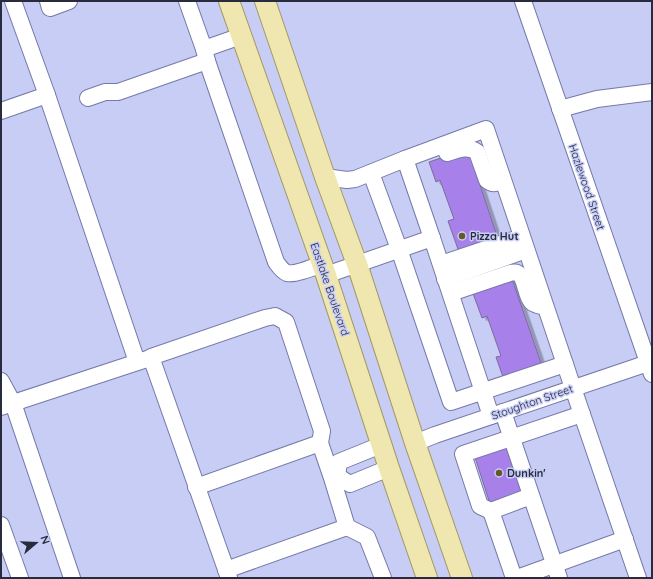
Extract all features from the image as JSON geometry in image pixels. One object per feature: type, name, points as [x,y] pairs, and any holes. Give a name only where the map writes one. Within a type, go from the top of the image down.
[{"type":"main road","name":"Eastlake Boulevard","points":[[229,1],[324,270],[381,445],[428,578]]},
{"type":"main road","points":[[265,1],[325,177],[357,264],[462,578]]},
{"type":"street","points":[[13,1],[144,360],[196,487],[227,574],[347,527],[368,537],[383,578]]},
{"type":"street","points":[[48,1],[50,8],[69,1]]},
{"type":"street","points":[[187,1],[276,262],[281,269],[288,273],[294,273],[324,270],[357,264],[432,238]]},
{"type":"street","name":"Hazlewood Street","points":[[523,1],[650,368]]},
{"type":"street","points":[[88,98],[105,92],[118,92],[205,55],[241,36]]},
{"type":"street","points":[[560,109],[597,99],[652,92]]},
{"type":"street","points":[[1,111],[47,95]]},
{"type":"street","points":[[407,164],[486,129],[564,364],[638,578]]},
{"type":"street","points":[[325,177],[347,180],[355,179],[371,173],[466,148],[474,149],[477,152],[487,180],[490,183],[494,184],[503,181]]},
{"type":"street","points":[[407,164],[483,391],[512,438],[557,571]]},
{"type":"street","points":[[371,173],[399,249],[451,402],[564,364]]},
{"type":"street","points":[[446,279],[524,244]]},
{"type":"street","points":[[446,279],[517,273],[521,276],[530,299],[534,303],[545,307]]},
{"type":"street","points":[[7,405],[265,318],[275,316],[286,322],[322,432],[320,444],[334,477],[347,527]]},
{"type":"street","name":"Stoughton Street","points":[[416,443],[435,435],[573,388],[650,368]]},
{"type":"street","points":[[1,381],[7,405],[72,578]]},
{"type":"street","points":[[532,496],[491,511],[480,506],[463,454],[582,414]]},
{"type":"street","points":[[196,487],[320,444]]},
{"type":"street","points":[[334,477],[339,462],[381,445]]},
{"type":"street","points":[[334,477],[350,484],[389,468]]},
{"type":"street","points":[[491,511],[514,578]]},
{"type":"street","points":[[1,524],[20,578]]},
{"type":"street","points":[[517,578],[557,571],[625,539]]},
{"type":"building","points":[[468,149],[497,236],[478,243],[479,245],[459,252],[448,221],[454,219],[440,180],[436,182],[429,162]]},
{"type":"building","points":[[511,276],[541,363],[503,377],[496,357],[501,356],[487,316],[482,318],[471,288]]},
{"type":"building","name":"Dunkin'","points":[[509,443],[525,493],[490,504],[474,454]]},
{"type":"place","name":"Pizza Hut","points":[[462,236]]},
{"type":"place","name":"Dunkin'","points":[[499,473]]}]
